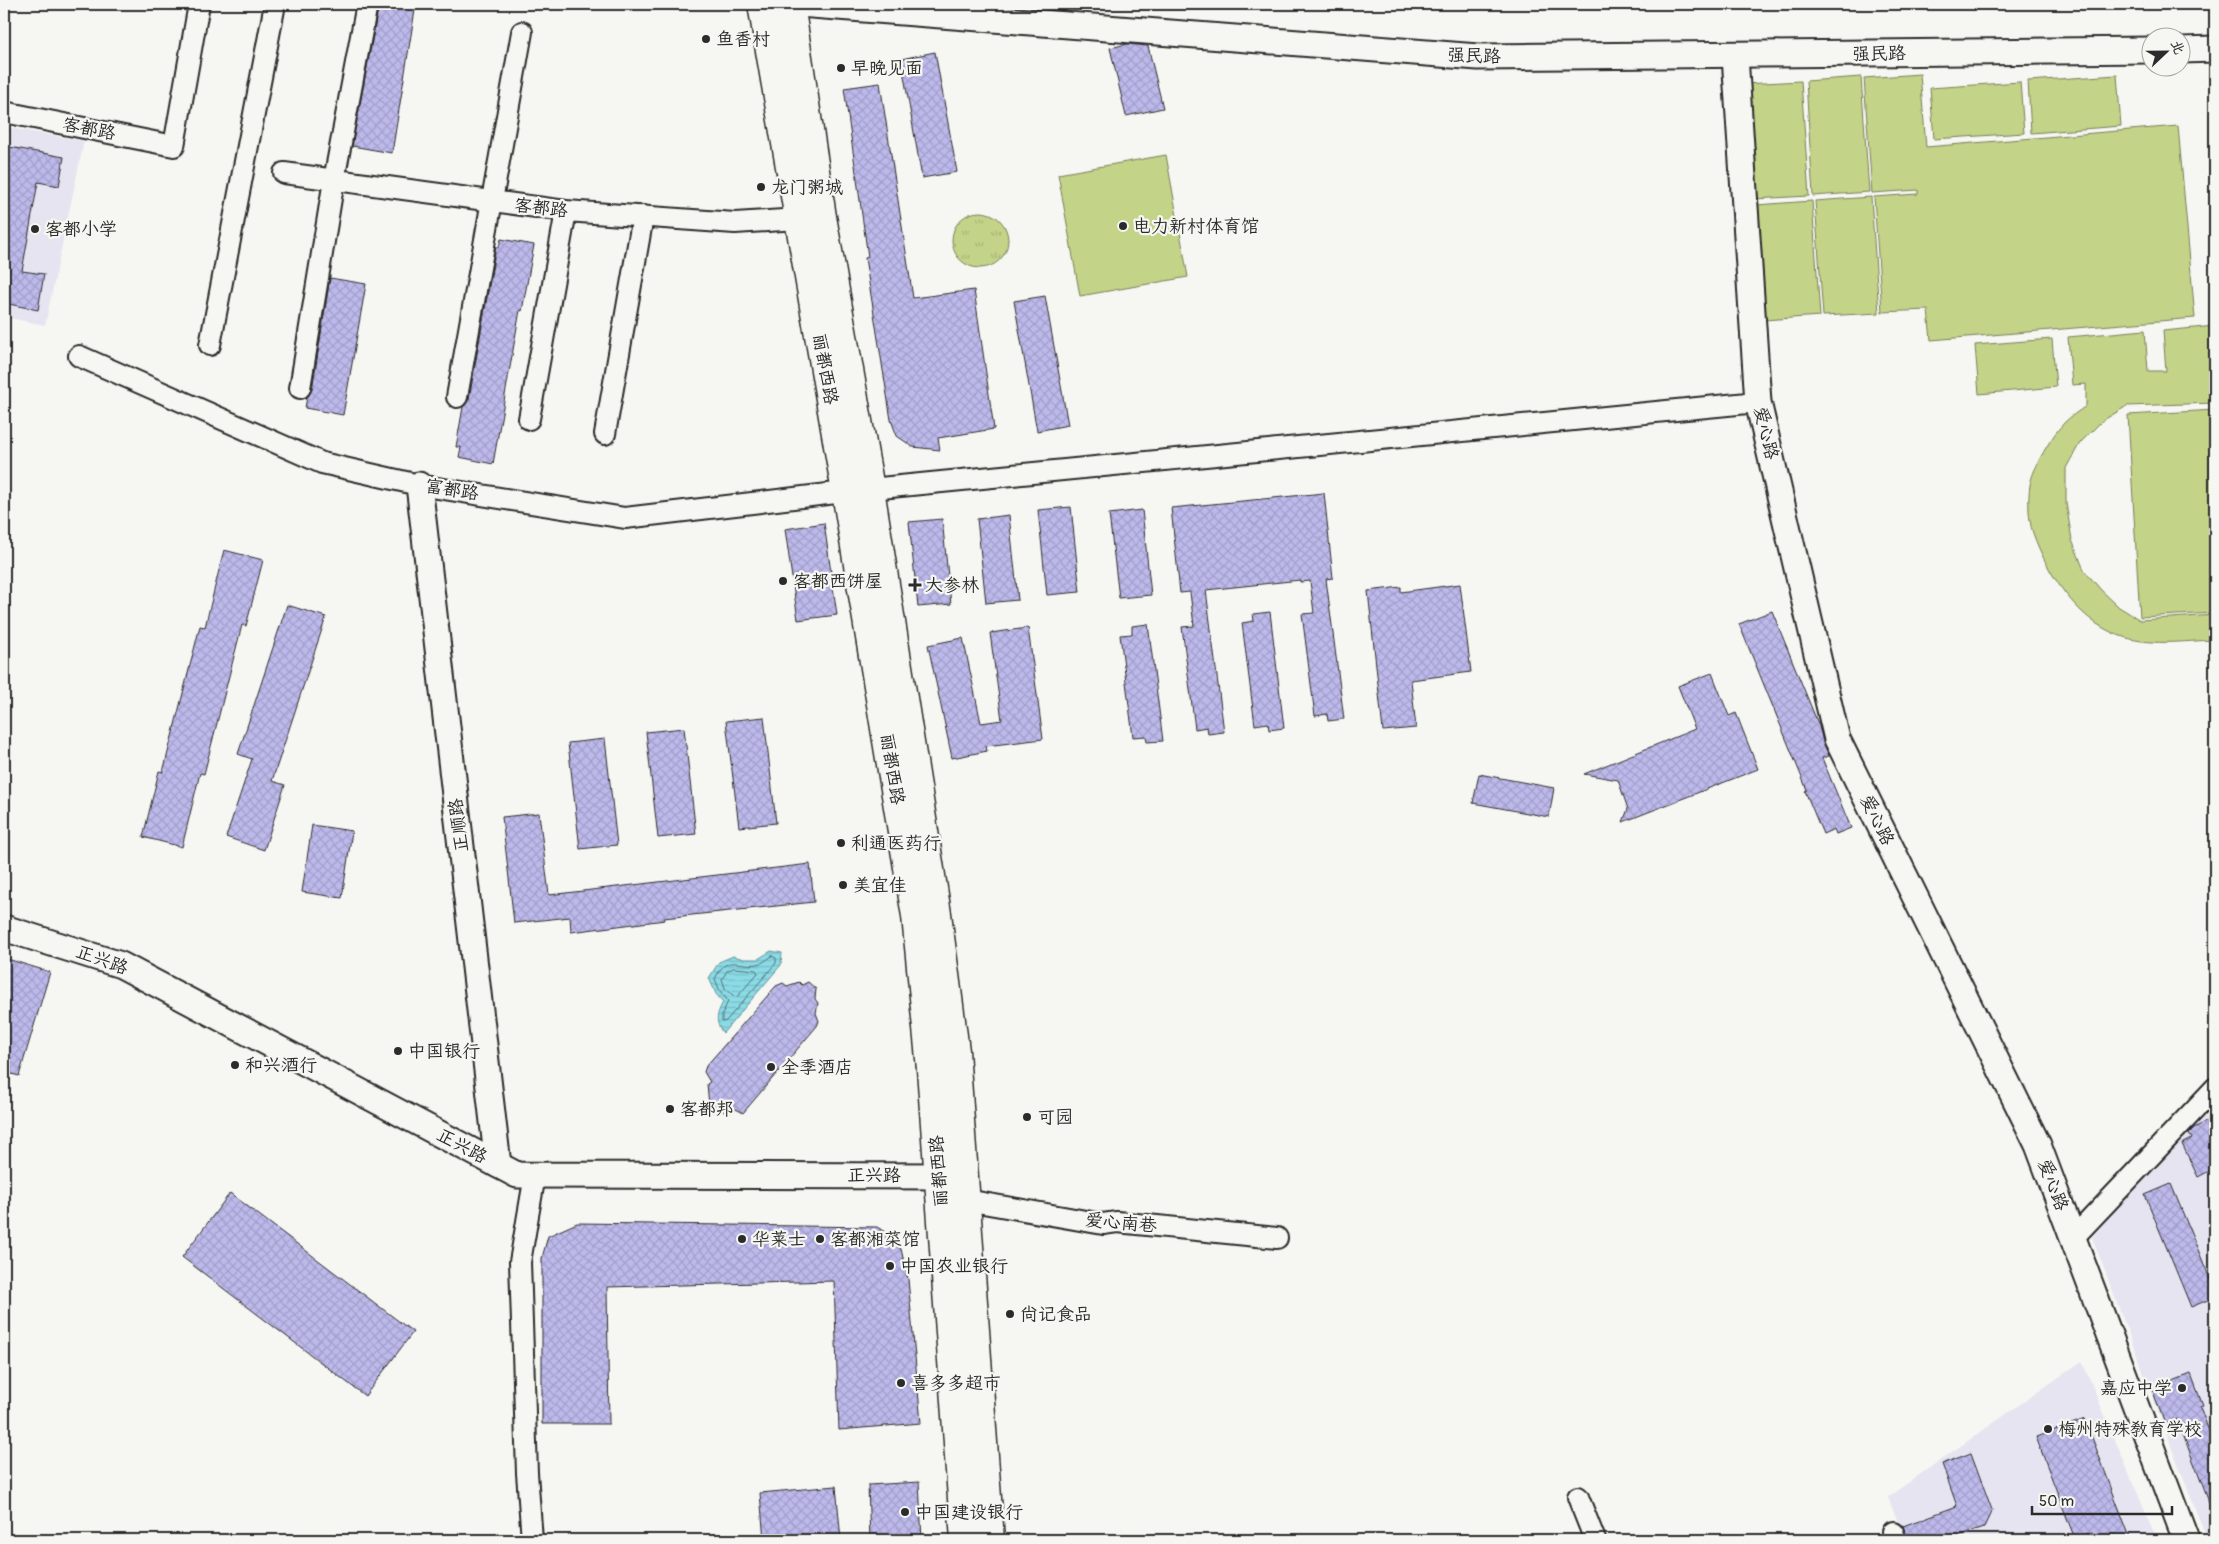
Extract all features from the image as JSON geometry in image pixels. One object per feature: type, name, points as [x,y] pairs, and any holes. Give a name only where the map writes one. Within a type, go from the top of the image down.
[{"type":"main road","name":"丽都西路","points":[[762,4],[799,219],[858,491]]},
{"type":"main road","name":"丽都西路","points":[[790,4],[822,217],[916,916],[956,1184],[990,1540]]},
{"type":"main road","name":"丽都西路","points":[[956,1184],[965,1540]]},
{"type":"street","name":"客都路","points":[[4,112],[174,146],[199,4]]},
{"type":"street","points":[[210,345],[275,4]]},
{"type":"street","points":[[300,388],[334,180],[367,4]]},
{"type":"street","name":"强民路","points":[[799,4],[1478,58],[2142,50]]},
{"type":"street","points":[[457,397],[522,32]]},
{"type":"street","points":[[2192,50],[2215,49]]},
{"type":"street","name":"爱心路","points":[[1735,56],[1758,402],[1837,739],[2038,1146],[2186,1540]]},
{"type":"street","name":"客都路","points":[[284,173],[566,211],[735,222],[799,219]]},
{"type":"street","points":[[529,419],[566,211]]},
{"type":"street","points":[[605,434],[643,216]]},
{"type":"street","name":"富都路","points":[[79,356],[322,463],[419,485],[625,518],[858,491],[1758,402]]},
{"type":"street","name":"正顺路","points":[[419,485],[498,1165]]},
{"type":"street","name":"正兴路","points":[[4,928],[121,965],[517,1175],[956,1184]]},
{"type":"street","points":[[2073,1238],[2215,1088]]},
{"type":"street","points":[[532,1540],[527,1473],[520,1262],[535,1175]]},
{"type":"street","name":"爱心南巷","points":[[956,1184],[1103,1224],[1117,1222],[1277,1238]]},
{"type":"street","points":[[1578,1497],[1595,1540]]},
{"type":"shaded area","name":"客都小学","points":[[4,127],[84,141],[45,325],[4,317]]},
{"type":"shaded area","name":"嘉应中学","points":[[2215,1112],[2215,1540],[2207,1540],[2092,1237],[2192,1123]]},
{"type":"shaded area","name":"梅州特殊教育学校","points":[[2082,1361],[2157,1540],[1905,1540],[1888,1497]]},
{"type":"green space","points":[[1920,74],[1926,147],[2178,126],[2195,318],[1931,340],[1928,310],[1882,312],[1874,197],[1918,194],[1918,190],[1872,193],[1864,78]]},
{"type":"green space","points":[[2117,75],[2121,126],[2031,133],[2028,81]]},
{"type":"green space","points":[[1861,77],[1869,192],[1813,196],[1806,81]]},
{"type":"green space","points":[[1801,81],[1809,196],[1753,199],[1745,84]]},
{"type":"green space","points":[[2020,82],[2024,133],[1934,139],[1930,88]]},
{"type":"green space","name":"电力新村体育馆","points":[[1166,155],[1188,277],[1080,296],[1058,174]]},
{"type":"green space","points":[[1871,197],[1879,313],[1823,316],[1815,201]]},
{"type":"green space","points":[[1812,201],[1820,316],[1764,320],[1756,205]]},
{"type":"green space","points":[[974,212],[986,212],[996,216],[1004,224],[1008,240],[1004,256],[996,264],[986,268],[974,268],[964,264],[956,256],[952,246],[952,234],[956,224],[964,216]]},
{"type":"green space","points":[[2215,326],[2215,403],[2127,406],[2102,421],[2080,443],[2066,468],[2066,503],[2072,540],[2084,570],[2101,590],[2119,607],[2140,620],[2215,615],[2215,640],[2153,642],[2129,639],[2103,628],[2089,618],[2065,593],[2046,564],[2030,522],[2030,485],[2039,461],[2049,443],[2065,422],[2086,406],[2086,384],[2072,385],[2068,337],[2145,330],[2148,371],[2166,371],[2163,331]]},
{"type":"green space","points":[[2052,339],[2056,387],[1979,394],[1975,345]]},
{"type":"green space","points":[[2215,410],[2215,613],[2140,617],[2128,415]]},
{"type":"water","points":[[771,951],[782,953],[781,965],[723,1033],[718,1025],[717,1018],[723,1002],[716,994],[709,978],[719,962],[733,956],[744,959],[758,959]]},
{"type":"building","points":[[379,4],[416,4],[392,153],[352,146]]},
{"type":"building","points":[[1127,44],[1148,46],[1163,108],[1126,116],[1110,48]]},
{"type":"building","points":[[935,52],[957,172],[922,178],[901,59]]},
{"type":"building","points":[[880,83],[913,298],[974,290],[994,429],[938,438],[940,450],[913,447],[897,436],[891,420],[865,258],[868,257],[844,88]]},
{"type":"building","points":[[4,146],[64,157],[59,186],[38,182],[22,271],[44,274],[38,310],[4,303]]},
{"type":"building","points":[[501,239],[534,245],[522,311],[520,310],[493,464],[459,457],[461,447],[456,447],[463,407],[469,399],[496,247],[499,247]]},
{"type":"building","points":[[330,278],[366,284],[343,415],[305,408],[307,397],[312,390]]},
{"type":"building","points":[[1045,296],[1068,425],[1037,431],[1014,301]]},
{"type":"building","points":[[1324,493],[1333,578],[1326,579],[1344,719],[1328,721],[1327,714],[1315,716],[1302,614],[1314,613],[1310,581],[1300,582],[1300,580],[1206,590],[1224,732],[1208,734],[1207,727],[1195,729],[1182,627],[1194,626],[1190,592],[1180,593],[1171,508]]},
{"type":"building","points":[[1071,507],[1080,592],[1047,595],[1038,510]]},
{"type":"building","points":[[1142,510],[1151,595],[1119,598],[1109,514]]},
{"type":"building","points":[[1009,515],[1018,600],[986,603],[977,519]]},
{"type":"building","points":[[942,519],[951,604],[918,607],[909,522]]},
{"type":"building","points":[[824,523],[837,615],[798,620],[785,529]]},
{"type":"building","points":[[224,550],[263,560],[246,626],[242,625],[204,774],[200,773],[182,847],[143,837],[159,771],[163,772],[200,626],[205,627]]},
{"type":"building","points":[[1460,584],[1471,672],[1411,680],[1416,728],[1383,731],[1368,591],[1401,587],[1401,592]]},
{"type":"building","points":[[287,605],[326,617],[272,781],[285,785],[264,850],[226,837],[252,759],[238,754]]},
{"type":"building","points":[[1772,611],[1819,726],[1829,756],[1822,758],[1851,828],[1836,834],[1834,829],[1823,834],[1739,624]]},
{"type":"building","points":[[1270,612],[1284,728],[1269,730],[1268,723],[1255,725],[1242,623],[1254,621],[1253,614]]},
{"type":"building","points":[[1148,624],[1163,741],[1147,742],[1146,736],[1133,737],[1120,635],[1132,634],[1132,626]]},
{"type":"building","points":[[1028,628],[1043,739],[986,746],[987,751],[952,758],[928,645],[963,638],[981,723],[1002,720],[990,633]]},
{"type":"building","points":[[1712,673],[1729,716],[1736,713],[1758,769],[1623,822],[1628,809],[1618,780],[1584,774],[1695,729],[1678,686]]},
{"type":"building","points":[[764,717],[776,823],[739,827],[726,721]]},
{"type":"building","points":[[684,728],[696,834],[658,838],[646,732]]},
{"type":"building","points":[[605,739],[617,845],[580,849],[568,743]]},
{"type":"building","points":[[1479,774],[1554,788],[1549,817],[1473,803]]},
{"type":"building","points":[[539,813],[549,895],[810,864],[814,902],[664,918],[665,920],[571,932],[570,917],[514,923],[502,817]]},
{"type":"building","points":[[312,825],[352,831],[342,898],[302,892]]},
{"type":"building","points":[[4,958],[50,972],[19,1076],[4,1072]]},
{"type":"building","points":[[799,982],[802,985],[808,982],[816,989],[815,999],[818,1003],[816,1013],[819,1021],[817,1026],[743,1113],[736,1109],[726,1114],[722,1110],[712,1112],[709,1105],[707,1084],[710,1082],[704,1072],[706,1066],[776,986],[783,983],[787,986]]},
{"type":"building","points":[[2215,1117],[2215,1168],[2198,1177],[2182,1144],[2192,1139],[2189,1133],[2194,1128]]},
{"type":"building","points":[[2171,1184],[2215,1291],[2215,1297],[2191,1307],[2145,1195]]},
{"type":"building","points":[[230,1193],[413,1332],[365,1396],[182,1257]]},
{"type":"building","points":[[577,1223],[877,1227],[890,1235],[901,1249],[908,1279],[921,1423],[839,1430],[834,1281],[607,1287],[609,1424],[542,1424],[542,1258],[548,1236]]},
{"type":"building","points":[[2191,1374],[2203,1406],[2200,1407],[2215,1447],[2214,1515],[2177,1419],[2165,1424],[2152,1389]]},
{"type":"building","points":[[2085,1419],[2131,1540],[2095,1540],[2092,1532],[2075,1539],[2036,1437]]},
{"type":"building","points":[[1971,1453],[1992,1510],[1984,1527],[1947,1540],[1908,1540],[1903,1526],[1957,1506],[1942,1464]]},
{"type":"building","name":"中国建设银行","points":[[919,1482],[922,1540],[870,1540],[868,1485]]},
{"type":"building","points":[[836,1486],[841,1540],[764,1540],[760,1493]]},
{"type":"place","name":"鱼香村","points":[[706,39]]},
{"type":"place","name":"早晚见面","points":[[841,68]]},
{"type":"place","name":"龙门粥城","points":[[761,187]]},
{"type":"place","name":"电力新村体育馆","points":[[1123,226]]},
{"type":"place","name":"客都小学","points":[[35,229]]},
{"type":"place","name":"客都西饼屋","points":[[783,581]]},
{"type":"place","name":"大参林","points":[[915,585]]},
{"type":"place","name":"利通医药行","points":[[841,843]]},
{"type":"place","name":"美宜佳","points":[[843,885]]},
{"type":"place","name":"中国银行","points":[[398,1051]]},
{"type":"place","name":"和兴酒行","points":[[235,1065]]},
{"type":"place","name":"全季酒店","points":[[771,1067]]},
{"type":"place","name":"客都邦","points":[[670,1109]]},
{"type":"place","name":"可园","points":[[1027,1117]]},
{"type":"place","name":"华莱士","points":[[742,1239]]},
{"type":"place","name":"客都湘菜馆","points":[[820,1239]]},
{"type":"place","name":"中国农业银行","points":[[890,1266]]},
{"type":"place","name":"尚记食品","points":[[1010,1314]]},
{"type":"place","name":"喜多多超市","points":[[901,1383]]},
{"type":"place","name":"嘉应中学","points":[[2182,1388]]},
{"type":"place","name":"梅州特殊教育学校","points":[[2048,1429]]},
{"type":"place","name":"中国建设银行","points":[[905,1512]]}]
